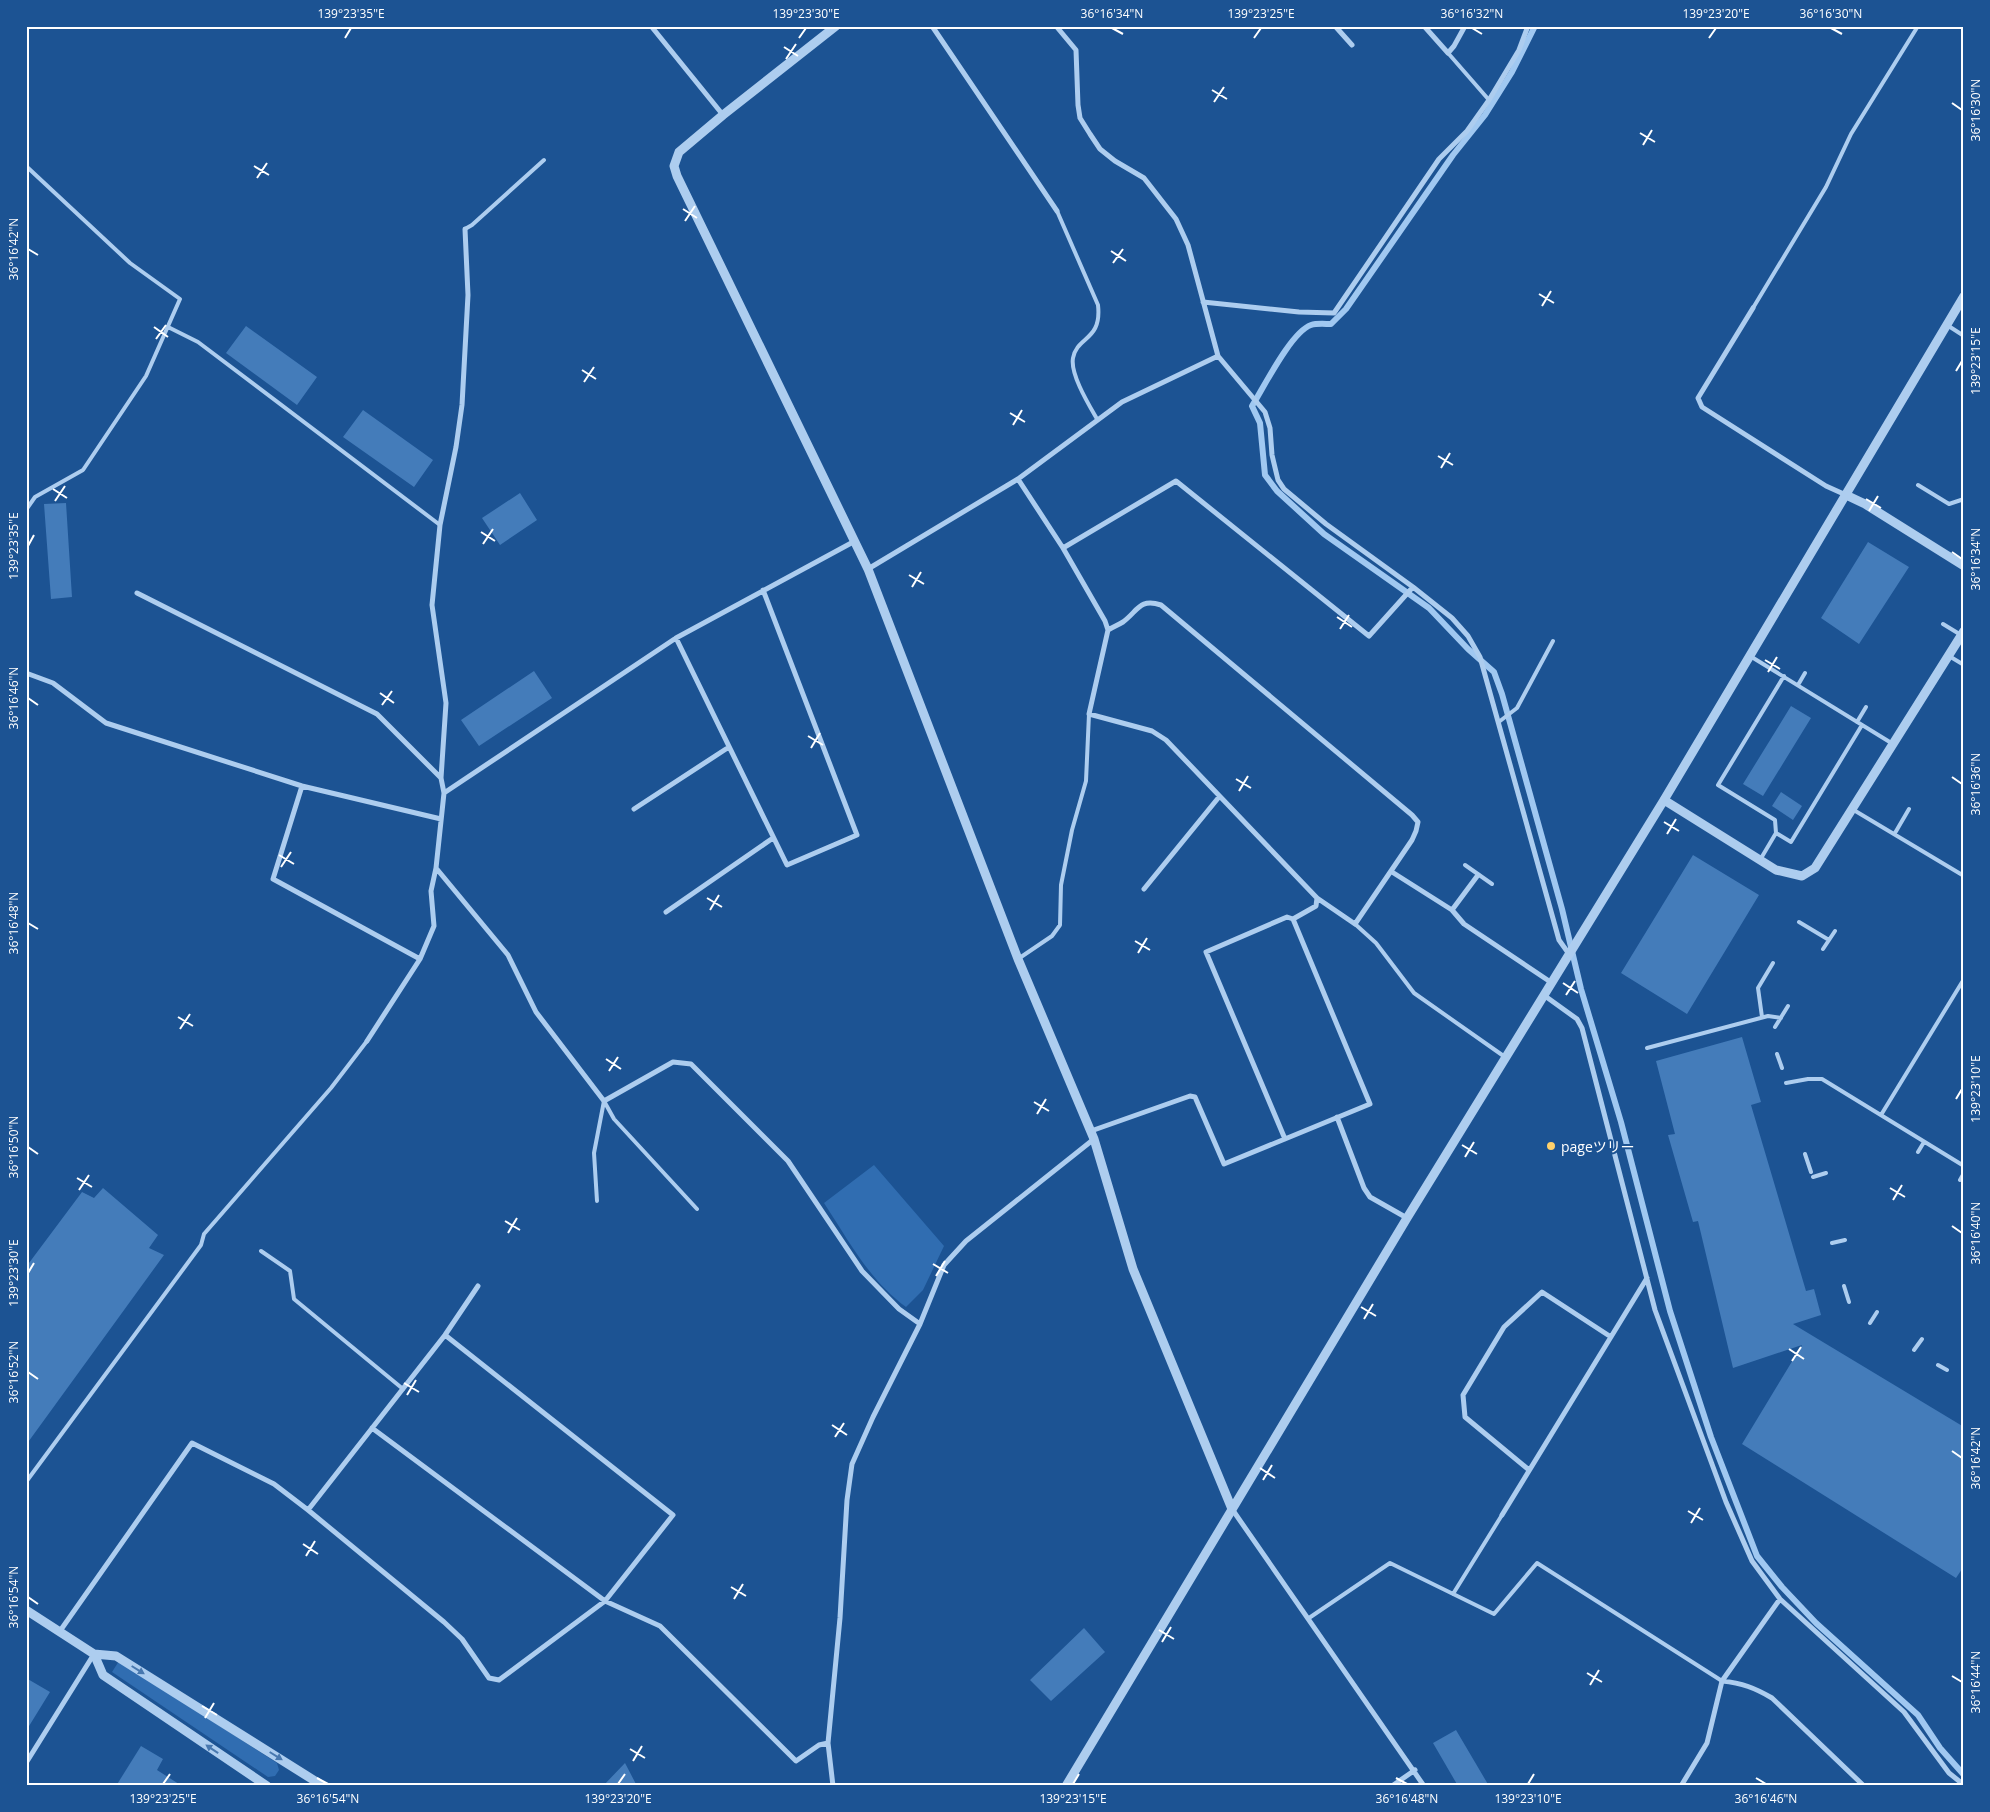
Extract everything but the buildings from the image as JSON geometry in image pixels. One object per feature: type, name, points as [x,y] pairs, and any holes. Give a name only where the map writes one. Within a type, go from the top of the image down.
[{"type":"street","points":[[651,26],[723,115]]},
{"type":"street","points":[[836,26],[723,115],[680,152],[674,166],[677,176],[868,569],[1018,959],[1092,1135],[1133,1269],[1232,1509],[1424,1786]]},
{"type":"street","points":[[932,26],[1057,211]]},
{"type":"street","points":[[1056,26],[1076,50],[1076,92],[1080,118],[1100,149],[1115,161],[1144,178],[1176,219],[1188,244],[1218,356],[1265,412],[1270,428],[1274,468],[1278,480],[1284,489],[1326,524],[1413,587],[1452,618],[1468,636],[1480,657],[1500,721],[1560,940],[1569,954]]},
{"type":"street","points":[[1335,26],[1352,45]]},
{"type":"street","points":[[1424,26],[1448,53],[1466,26]]},
{"type":"street","points":[[1203,302],[1299,312],[1334,313],[1439,159],[1466,131],[1490,100],[1519,50],[1528,26]]},
{"type":"street","points":[[367,1041],[420,959],[434,926],[431,891],[436,868],[444,793],[441,778],[446,703],[432,605],[440,525],[456,447],[462,405],[468,295],[465,229]]},
{"type":"street","points":[[1066,1786],[1407,1218],[1664,800],[1964,296]]},
{"type":"street","points":[[1753,308],[1698,398],[1702,407],[1826,486],[1846,495],[1964,566]]},
{"type":"street","points":[[868,569],[1018,479],[1122,402],[1218,356]]},
{"type":"street","points":[[1018,479],[1063,548],[1105,620],[1108,630],[1089,714],[1152,731],[1161,736],[1317,898],[1355,924],[1392,872],[1416,831],[1418,822],[1412,814],[1162,605],[1153,602],[1145,603],[1123,622],[1108,630]]},
{"type":"street","points":[[1063,548],[1176,481],[1370,636],[1413,587]]},
{"type":"street","points":[[444,793],[676,638],[855,541]]},
{"type":"street","points":[[676,638],[787,866],[857,835],[763,590]]},
{"type":"street","points":[[136,592],[378,714],[441,778]]},
{"type":"street","points":[[1664,800],[1776,870],[1802,876],[1816,868],[1962,633]]},
{"type":"street","points":[[26,673],[53,683],[106,723],[302,786],[441,819]]},
{"type":"street","points":[[634,809],[729,747]]},
{"type":"street","points":[[302,786],[274,879],[420,959]]},
{"type":"street","points":[[1144,889],[1219,798]]},
{"type":"street","points":[[666,912],[773,838]]},
{"type":"street","points":[[436,868],[508,955],[536,1012],[604,1101],[673,1062],[691,1064],[788,1161],[862,1271],[899,1309],[920,1324]]},
{"type":"street","points":[[1392,872],[1452,910],[1464,924],[1553,983]]},
{"type":"street","points":[[1452,910],[1478,875]]},
{"type":"street","points":[[1285,1138],[1206,952],[1287,917],[1293,919],[1316,906],[1317,898]]},
{"type":"street","points":[[833,1786],[828,1743],[840,1618],[847,1500],[852,1464],[873,1417],[920,1324],[944,1265],[966,1241],[1092,1135],[1190,1096],[1195,1097],[1224,1164],[1370,1104],[1293,919]]},
{"type":"street","points":[[1545,996],[1577,1018],[1582,1028],[1655,1310],[1726,1502],[1752,1560],[1780,1599],[1904,1712],[1949,1773],[1964,1785]]},
{"type":"street","points":[[1337,1117],[1364,1188],[1370,1197],[1407,1218]]},
{"type":"street","points":[[1502,1515],[1647,1278]]},
{"type":"street","points":[[308,1510],[445,1335],[478,1286]]},
{"type":"street","points":[[1529,1470],[1465,1417],[1463,1395],[1504,1327],[1542,1292],[1611,1337]]},
{"type":"street","points":[[60,1631],[192,1443],[274,1484],[308,1510],[444,1622],[462,1639],[489,1678],[499,1680],[605,1601],[673,1515],[445,1335]]},
{"type":"street","points":[[372,1428],[605,1601],[660,1626],[796,1761],[819,1745],[828,1743]]},
{"type":"street","points":[[1681,1786],[1707,1743],[1722,1681],[1780,1599]]},
{"type":"street","points":[[26,1610],[94,1654],[116,1656],[323,1786]]},
{"type":"street","points":[[26,1763],[94,1654]]},
{"type":"street","points":[[94,1654],[103,1675],[267,1786]]},
{"type":"street","points":[[1722,1681],[1739,1683],[1755,1688],[1772,1698],[1864,1786]]},
{"type":"street","points":[[1392,1786],[1414,1770]]},
{"type":"lane","points":[[1753,308],[1826,187],[1851,134],[1918,26]]},
{"type":"lane","points":[[1448,53],[1490,100]]},
{"type":"lane","points":[[465,229],[472,225],[544,160]]},
{"type":"lane","points":[[26,166],[130,263],[180,299],[146,376],[83,470],[35,497],[26,510]]},
{"type":"lane","points":[[1057,211],[1098,305],[1099,315],[1096,330],[1075,352],[1072,360],[1075,373],[1097,419]]},
{"type":"lane","points":[[1947,324],[1964,336]]},
{"type":"lane","points":[[168,327],[198,342],[440,525]]},
{"type":"lane","points":[[1918,485],[1949,504],[1964,499]]},
{"type":"lane","points":[[1943,624],[1962,633]]},
{"type":"lane","points":[[1500,721],[1517,708],[1553,641]]},
{"type":"lane","points":[[1948,655],[1964,665]]},
{"type":"lane","points":[[1750,656],[1893,744]]},
{"type":"lane","points":[[1798,685],[1805,673]]},
{"type":"lane","points":[[1760,860],[1776,833],[1775,820],[1718,785],[1784,676]]},
{"type":"lane","points":[[1857,722],[1866,707]]},
{"type":"lane","points":[[1018,959],[1052,936],[1060,925],[1060,885],[1072,830],[1086,781],[1089,714]]},
{"type":"lane","points":[[1776,833],[1791,842],[1862,725]]},
{"type":"lane","points":[[1852,809],[1964,876]]},
{"type":"lane","points":[[1895,833],[1909,809]]},
{"type":"lane","points":[[1465,865],[1492,884]]},
{"type":"lane","points":[[1799,922],[1829,940]]},
{"type":"lane","points":[[1355,924],[1376,943],[1414,993],[1507,1058]]},
{"type":"lane","points":[[1824,949],[1834,931]]},
{"type":"lane","points":[[1762,1017],[1758,988],[1773,963]]},
{"type":"lane","points":[[1881,1115],[1964,979]]},
{"type":"lane","points":[[1775,1028],[1788,1006]]},
{"type":"lane","points":[[1647,1048],[1762,1017],[1781,1018]]},
{"type":"lane","points":[[26,1482],[201,1245],[204,1234],[331,1088],[367,1041]]},
{"type":"lane","points":[[1778,1054],[1782,1068]]},
{"type":"lane","points":[[1786,1083],[1808,1078],[1822,1079],[1964,1166]]},
{"type":"lane","points":[[596,1201],[594,1153],[604,1101]]},
{"type":"lane","points":[[604,1101],[614,1119],[697,1209]]},
{"type":"lane","points":[[1918,1152],[1924,1142]]},
{"type":"lane","points":[[1805,1154],[1811,1172]]},
{"type":"lane","points":[[1812,1177],[1826,1173]]},
{"type":"lane","points":[[1960,1180],[1964,1173]]},
{"type":"lane","points":[[1832,1243],[1845,1240]]},
{"type":"lane","points":[[261,1252],[290,1271],[294,1300],[403,1389]]},
{"type":"lane","points":[[1844,1286],[1849,1302]]},
{"type":"lane","points":[[1870,1323],[1877,1312]]},
{"type":"lane","points":[[1914,1350],[1922,1339]]},
{"type":"lane","points":[[1938,1365],[1947,1370]]},
{"type":"lane","points":[[1453,1594],[1502,1515]]},
{"type":"lane","points":[[1309,1618],[1390,1563],[1494,1614],[1537,1563],[1722,1681]]},
{"type":"shaded area","points":[[874,1165],[944,1246],[923,1290],[906,1307],[881,1285],[870,1272],[824,1203]]},
{"type":"shaded area","points":[[119,1661],[277,1763],[279,1770],[275,1776],[268,1777],[112,1672]]},
{"type":"waterway","points":[[1535,26],[1512,72],[1485,115],[1453,155],[1346,309],[1331,324],[1313,324],[1303,330],[1295,338],[1271,374],[1252,406],[1260,423],[1265,475],[1277,491],[1324,534],[1429,608],[1468,649],[1494,672],[1502,694],[1562,909],[1581,989],[1621,1122],[1670,1311],[1711,1437],[1757,1556],[1782,1587],[1816,1623],[1918,1715],[1940,1748],[1964,1775]]},
{"type":"place","name":"pageツリー","points":[[1551,1146]]}]
